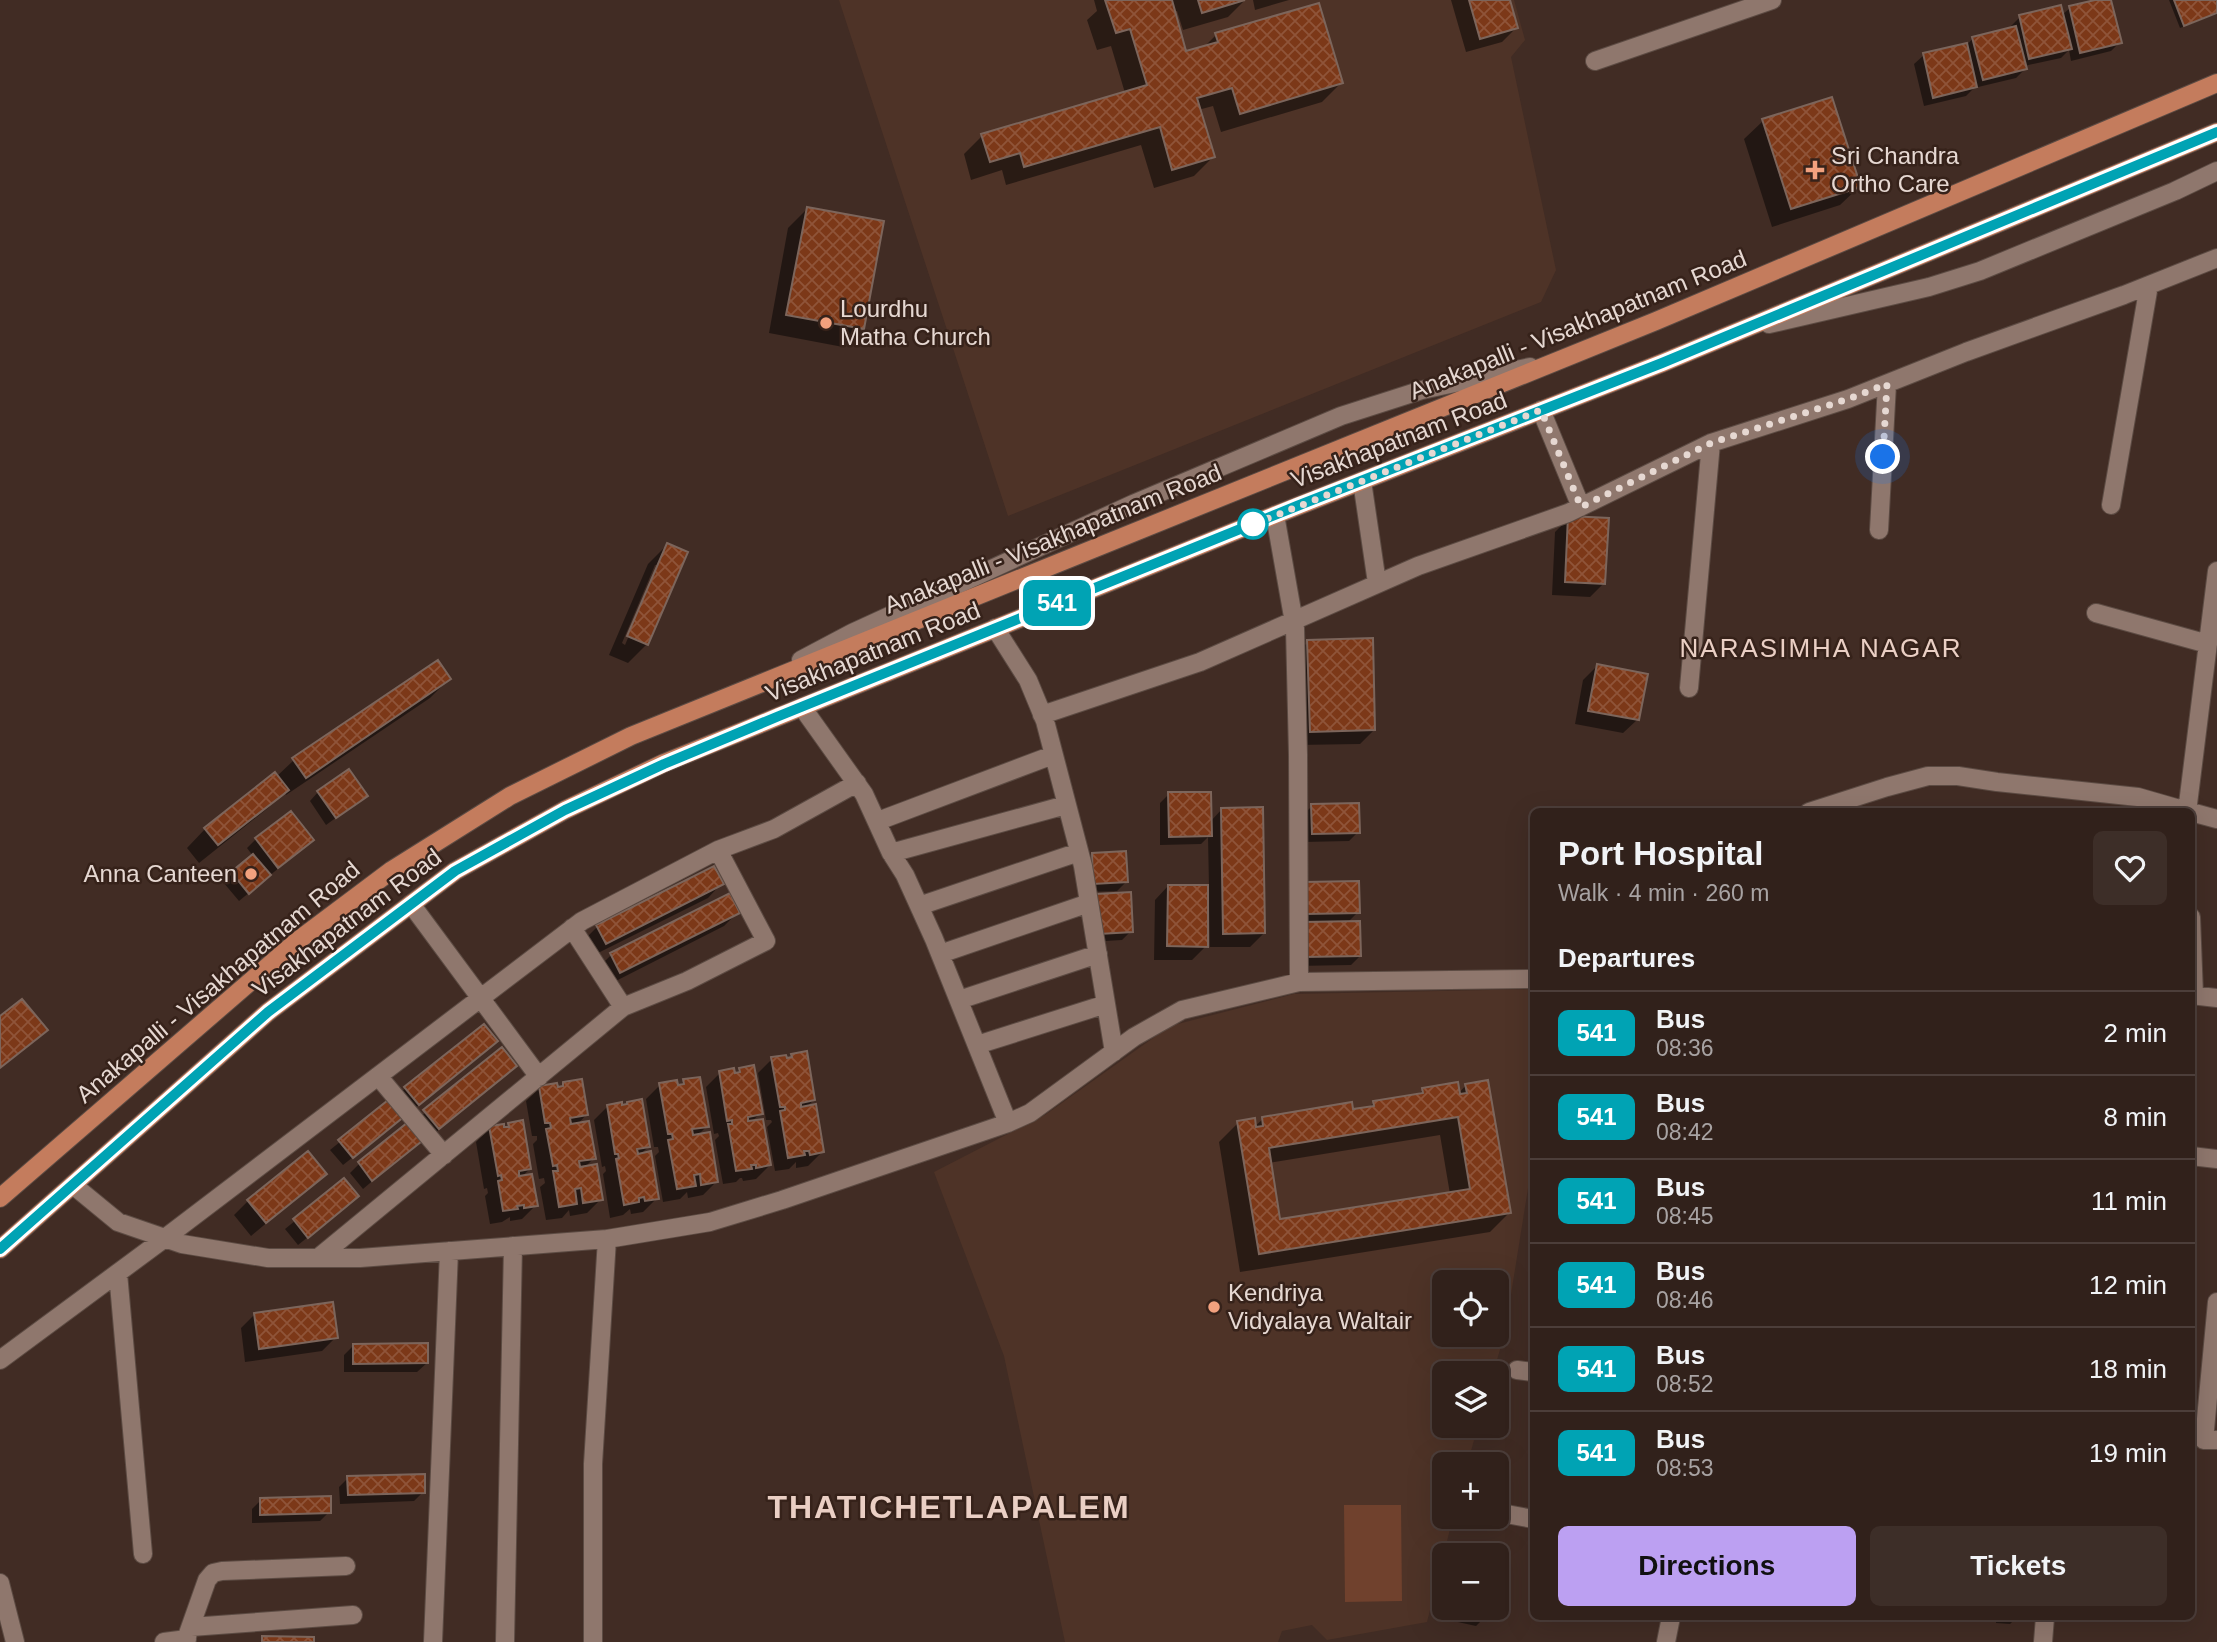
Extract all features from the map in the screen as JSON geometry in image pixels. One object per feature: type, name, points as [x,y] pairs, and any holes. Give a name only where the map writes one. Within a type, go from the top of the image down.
[{"type":"main road","name":"Anakapalli - Visakhapatnam Road","points":[[0,1198],[296,942],[392,870],[510,796],[631,736],[1553,362],[2217,83]]},
{"type":"main road","name":"Visakhapatnam Road","points":[[0,1249],[268,1012],[455,871],[565,810],[664,764],[802,707],[1275,515],[1742,330],[2217,132]]},
{"type":"street","points":[[1595,61],[1772,0]]},
{"type":"street","points":[[1742,330],[1929,287],[1980,271],[2217,171]]},
{"type":"street","points":[[1042,715],[1199,662],[1418,566],[1581,507],[1711,443],[1848,399],[2217,258]]},
{"type":"street","points":[[2111,505],[2149,285]]},
{"type":"street","points":[[739,693],[852,634],[1121,509],[1340,416],[1422,390],[1553,362]]},
{"type":"street","points":[[1879,530],[1887,384]]},
{"type":"street","points":[[1541,410],[1581,507]]},
{"type":"street","points":[[1689,688],[1711,443]]},
{"type":"street","points":[[1362,481],[1377,583]]},
{"type":"street","points":[[1275,515],[1294,619],[1298,755],[1299,982]]},
{"type":"street","points":[[2189,808],[2217,571]]},
{"type":"street","points":[[2096,613],[2208,644]]},
{"type":"street","points":[[995,628],[1028,680],[1042,715],[1079,852],[1114,1052]]},
{"type":"street","points":[[802,707],[857,783],[878,821],[940,954],[1008,1123]]},
{"type":"street","points":[[878,821],[1053,755]]},
{"type":"street","points":[[1821,808],[1928,776],[1958,776],[2138,797],[2175,808]]},
{"type":"street","points":[[0,1360],[582,921],[718,850],[775,829],[857,783]]},
{"type":"street","points":[[891,853],[1066,805]]},
{"type":"street","points":[[2195,814],[2217,819]]},
{"type":"street","points":[[318,1258],[623,1007],[687,981],[766,941],[718,850]]},
{"type":"street","points":[[919,906],[1079,852]]},
{"type":"street","points":[[940,954],[1089,903]]},
{"type":"street","points":[[411,904],[539,1077]]},
{"type":"street","points":[[572,928],[623,1007]]},
{"type":"street","points":[[959,1000],[1098,954]]},
{"type":"street","points":[[73,1185],[118,1222],[182,1244],[268,1258],[360,1258],[607,1239],[710,1222],[1008,1123],[1030,1113],[1134,1037],[1182,1010],[1299,982],[1530,979]]},
{"type":"street","points":[[2195,995],[2217,998]]},
{"type":"street","points":[[977,1045],[1106,1004]]},
{"type":"street","points":[[378,1076],[444,1155]]},
{"type":"street","points":[[2195,1156],[2217,1159]]},
{"type":"street","points":[[593,1642],[593,1464],[607,1239]]},
{"type":"street","points":[[505,1642],[513,1245]]},
{"type":"street","points":[[433,1642],[449,1251]]},
{"type":"street","points":[[118,1273],[143,1554]]},
{"type":"street","points":[[2217,1302],[2204,1440],[2217,1440]]},
{"type":"street","points":[[1509,1514],[1530,1518]]},
{"type":"street","points":[[188,1636],[207,1580],[212,1573],[346,1566]]},
{"type":"street","points":[[0,1583],[15,1642]]},
{"type":"street","points":[[164,1642],[188,1636],[353,1615]]},
{"type":"street","points":[[1665,1642],[1670,1620]]},
{"type":"street","points":[[2043,1642],[2045,1620]]},
{"type":"shaded area","points":[[839,0],[1514,0],[1525,40],[1511,57],[1556,270],[1541,302],[1008,516]]},
{"type":"shaded area","name":"Kendriya Vidyalaya Waltair","points":[[1530,989],[1530,1176],[1509,1307],[1509,1270],[1432,1270],[1432,1347],[1501,1347],[1497,1361],[1432,1361],[1432,1438],[1475,1438],[1471,1452],[1432,1452],[1432,1529],[1450,1529],[1447,1543],[1432,1543],[1432,1602],[1427,1622],[1327,1640],[1312,1625],[1282,1631],[1278,1642],[1065,1642],[1004,1356],[934,1172],[1045,1115],[1170,1026],[1294,994]]},
{"type":"shaded area","points":[[1344,1505],[1401,1505],[1402,1601],[1345,1602]]},
{"type":"building","points":[[1105,0],[1172,0],[1186,51],[1218,42],[1215,33],[1319,3],[1343,83],[1240,114],[1232,88],[1197,98],[1215,157],[1172,170],[1160,127],[1024,167],[1020,153],[990,162],[981,134],[1147,85],[1130,29],[1116,33]]},
{"type":"building","points":[[1198,0],[1245,0],[1202,13]]},
{"type":"building","points":[[1469,0],[1510,0],[1518,28],[1480,39]]},
{"type":"building","points":[[2095,0],[2111,0],[2122,43],[2080,53],[2069,6]]},
{"type":"building","points":[[2174,0],[2217,0],[2217,13],[2184,26]]},
{"type":"building","points":[[2061,5],[2072,49],[2029,59],[2019,15]]},
{"type":"building","points":[[2016,26],[2027,69],[1983,80],[1972,37]]},
{"type":"building","points":[[1967,43],[1977,87],[1933,98],[1923,53]]},
{"type":"building","points":[[1832,97],[1861,187],[1791,209],[1762,119]]},
{"type":"building","points":[[807,207],[884,221],[864,329],[786,315]]},
{"type":"building","points":[[1568,516],[1609,518],[1605,584],[1565,582]]},
{"type":"building","points":[[667,543],[688,552],[648,645],[627,636]]},
{"type":"building","points":[[1373,638],[1375,730],[1310,732],[1307,640]]},
{"type":"building","points":[[438,660],[451,679],[306,778],[292,758]]},
{"type":"building","points":[[1597,664],[1648,674],[1639,720],[1588,711]]},
{"type":"building","points":[[349,769],[368,796],[336,818],[317,791]]},
{"type":"building","points":[[275,772],[289,790],[218,845],[204,828]]},
{"type":"building","points":[[1168,792],[1211,792],[1212,836],[1169,837]]},
{"type":"building","points":[[1359,803],[1360,833],[1312,834],[1311,804]]},
{"type":"building","points":[[1263,807],[1265,933],[1223,934],[1221,808]]},
{"type":"building","points":[[291,811],[314,840],[278,868],[255,838]]},
{"type":"building","points":[[1126,851],[1128,882],[1093,884],[1092,853]]},
{"type":"building","name":"Anna Canteen","points":[[253,854],[271,875],[249,894],[231,872]]},
{"type":"building","points":[[714,866],[724,884],[606,944],[596,925]]},
{"type":"building","points":[[1359,881],[1360,913],[1305,914],[1304,882]]},
{"type":"building","points":[[1168,885],[1208,885],[1208,947],[1167,946]]},
{"type":"building","points":[[1131,892],[1133,932],[1099,934],[1096,894]]},
{"type":"building","points":[[730,893],[740,913],[620,973],[610,953]]},
{"type":"building","points":[[1360,921],[1361,956],[1304,957],[1303,922]]},
{"type":"building","points":[[22,999],[48,1030],[0,1068],[0,1016]]},
{"type":"building","points":[[484,1024],[498,1041],[419,1105],[404,1087]]},
{"type":"building","points":[[502,1047],[517,1066],[439,1129],[423,1110]]},
{"type":"building","points":[[807,1051],[815,1100],[801,1103],[801,1107],[816,1104],[824,1152],[810,1155],[809,1151],[804,1151],[805,1155],[788,1158],[780,1111],[785,1110],[785,1107],[780,1107],[771,1057],[786,1055],[787,1058],[792,1057],[791,1054]]},
{"type":"building","points":[[754,1065],[763,1114],[748,1117],[748,1121],[763,1119],[771,1165],[756,1168],[756,1165],[751,1165],[752,1169],[736,1171],[728,1124],[732,1124],[732,1120],[727,1121],[719,1071],[734,1068],[735,1073],[740,1072],[739,1068]]},
{"type":"building","points":[[700,1077],[709,1127],[692,1129],[693,1135],[710,1132],[718,1182],[701,1185],[700,1174],[694,1175],[696,1186],[677,1189],[668,1140],[673,1139],[672,1134],[668,1134],[659,1083],[677,1080],[678,1085],[684,1084],[683,1079]]},
{"type":"building","points":[[582,1079],[588,1115],[570,1118],[571,1124],[589,1121],[596,1159],[579,1161],[580,1167],[597,1164],[603,1200],[583,1203],[581,1188],[575,1189],[577,1204],[559,1207],[553,1171],[558,1171],[557,1165],[553,1166],[546,1129],[551,1128],[550,1123],[545,1123],[539,1086],[557,1083],[558,1087],[563,1086],[563,1082]]},
{"type":"building","points":[[1488,1080],[1511,1213],[1259,1254],[1237,1121],[1255,1118],[1256,1127],[1263,1126],[1262,1117],[1352,1102],[1353,1109],[1374,1106],[1373,1101],[1423,1093],[1422,1088],[1458,1082],[1460,1094],[1467,1093],[1465,1084]],"holes":[[[1458,1117],[1470,1189],[1280,1219],[1269,1148]]]},
{"type":"building","points":[[392,1097],[406,1115],[353,1158],[338,1140]]},
{"type":"building","points":[[642,1099],[650,1147],[637,1149],[638,1154],[651,1151],[659,1199],[645,1201],[644,1197],[639,1198],[639,1202],[624,1205],[616,1159],[619,1158],[618,1154],[615,1154],[607,1105],[622,1102],[622,1105]]},
{"type":"building","points":[[412,1119],[427,1137],[372,1181],[358,1162]]},
{"type":"building","points":[[523,1120],[531,1169],[519,1171],[519,1176],[532,1174],[538,1206],[517,1206],[518,1209],[503,1211],[498,1181],[502,1180],[501,1175],[498,1176],[489,1126],[504,1124],[504,1127],[509,1127],[508,1123]]},
{"type":"building","points":[[308,1151],[327,1174],[266,1223],[247,1200]]},
{"type":"building","points":[[344,1178],[359,1196],[308,1238],[293,1219]]},
{"type":"building","points":[[333,1302],[338,1338],[259,1349],[254,1313]]},
{"type":"building","points":[[428,1343],[428,1363],[353,1364],[353,1344]]},
{"type":"building","points":[[425,1474],[425,1493],[348,1495],[347,1476]]},
{"type":"building","points":[[331,1496],[331,1513],[260,1515],[260,1498]]},
{"type":"building","points":[[262,1636],[314,1637],[314,1642],[262,1642]]},
{"type":"bus line","name":"541","points":[[0,1249],[268,1012],[455,871],[565,810],[664,764],[779,716],[1297,506],[1662,363],[2217,132]]},
{"type":"place","name":"Sri Chandra Ortho Care","points":[[1815,170]]},
{"type":"place","name":"Lourdhu Matha Church","points":[[826,323]]},
{"type":"place","name":"Anna Canteen","points":[[251,874]]},
{"type":"place","name":"Kendriya Vidyalaya Waltair","points":[[1214,1307]]},
{"type":"district","name":"NARASIMHA NAGAR","points":[[1821,648]]},
{"type":"district","name":"THATICHETLAPALEM","points":[[949,1507]]},
{"type":"route","points":[[1253,524],[1249,526],[1541,410],[1581,507],[1711,443],[1887,384],[1883,457]]}]
